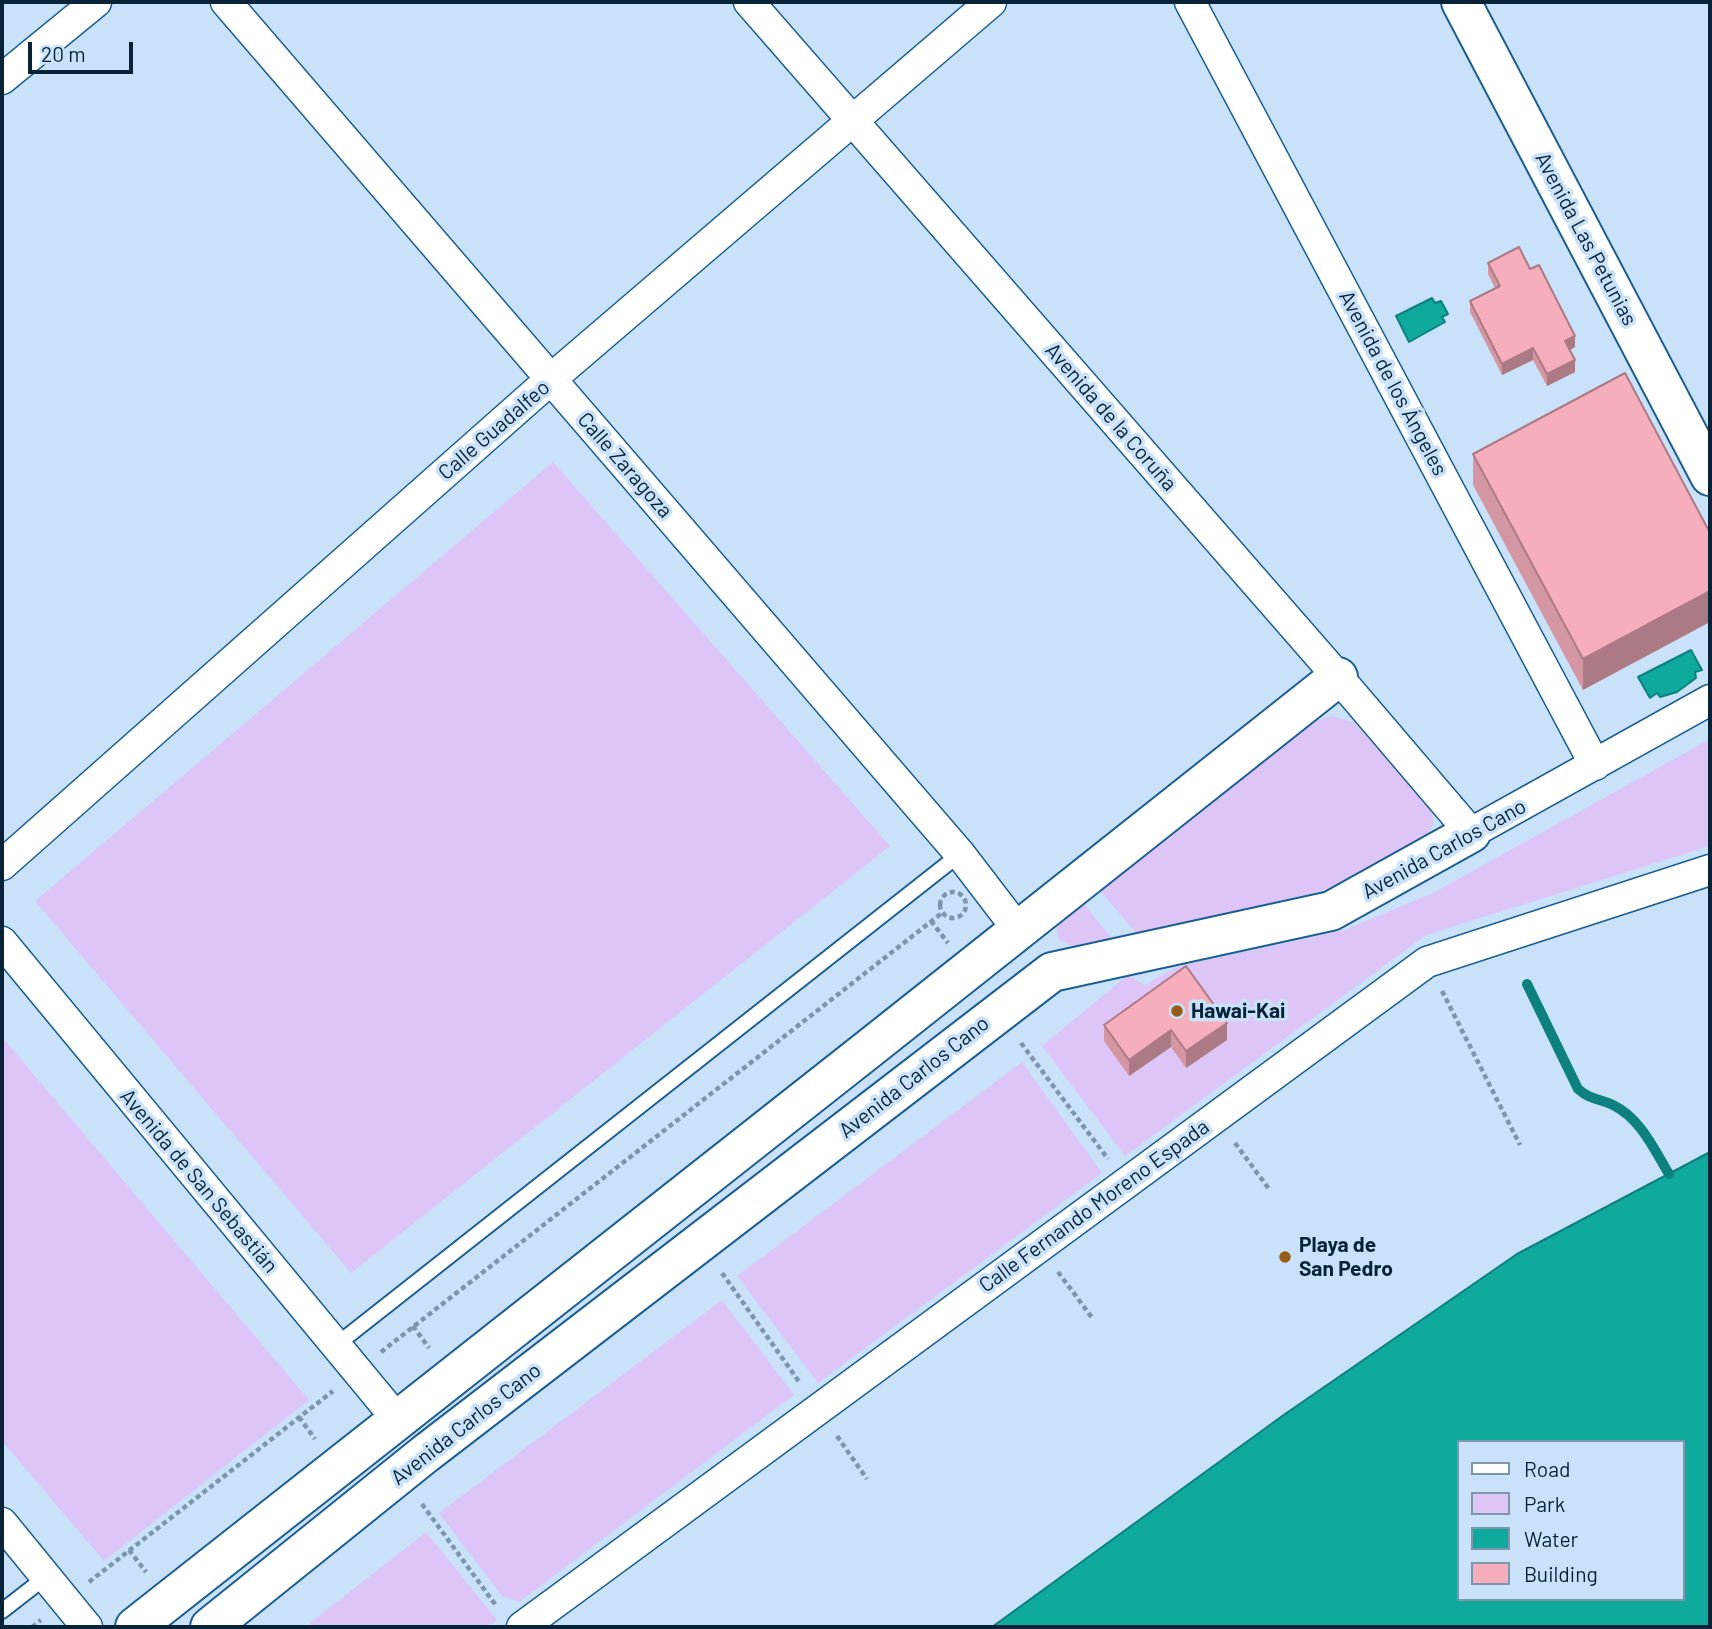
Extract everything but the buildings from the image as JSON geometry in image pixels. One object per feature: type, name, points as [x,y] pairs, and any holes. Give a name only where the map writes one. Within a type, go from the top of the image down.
[{"type":"street","points":[[2,79],[96,2]]},
{"type":"street","name":"Calle Zaragoza","points":[[226,2],[960,854],[1019,931]]},
{"type":"street","name":"Avenida de la Coruña","points":[[749,2],[1471,833]]},
{"type":"street","name":"Calle Guadalfeo","points":[[2,865],[551,379],[990,2]]},
{"type":"street","name":"Avenida de los Ángeles","points":[[1190,2],[1595,765]]},
{"type":"street","name":"Avenida Las Petunias","points":[[1461,2],[1710,476]]},
{"type":"street","points":[[135,1627],[1338,677]]},
{"type":"street","name":"Avenida Carlos Cano","points":[[210,1627],[401,1475],[998,1011],[1052,972],[1331,911],[1710,700]]},
{"type":"street","name":"Calle Fernando Moreno Espada","points":[[512,1622],[818,1408],[1427,962],[1710,870]]},
{"type":"street","name":"Avenida de San Sebastián","points":[[2,942],[397,1419]]},
{"type":"street","points":[[2,1523],[87,1627]]},
{"type":"lane","points":[[335,1346],[960,854]]},
{"type":"lane","points":[[2,1611],[47,1576]]},
{"type":"path","points":[[954,892],[961,895],[965,907],[960,915],[951,917],[942,913],[940,902],[945,895],[954,892]]},
{"type":"path","points":[[32,1627],[942,913]]},
{"type":"path","points":[[931,921],[969,971]]},
{"type":"path","points":[[1427,962],[1520,1145]]},
{"type":"path","points":[[998,1011],[1125,1182]]},
{"type":"path","points":[[1231,1137],[1269,1189]]},
{"type":"path","points":[[701,1244],[867,1479]]},
{"type":"path","points":[[1058,1265],[1054,1268],[1093,1320]]},
{"type":"path","points":[[401,1475],[512,1622]]},
{"type":"green space","points":[[553,462],[890,846],[351,1273],[35,901]]},
{"type":"green space","points":[[1331,716],[1354,722],[1429,805],[1433,823],[1425,839],[1342,884],[1314,893],[1137,934],[1098,888],[1309,723]]},
{"type":"green space","points":[[1710,739],[1710,846],[1426,935],[1125,1156],[1042,1046],[1128,975],[1145,985],[1176,967],[1345,930],[1435,892]]},
{"type":"green space","points":[[1082,901],[1112,939],[1075,947],[1060,941],[1057,928],[1059,923]]},
{"type":"green space","points":[[2,1037],[309,1400],[104,1561],[2,1441]]},
{"type":"green space","points":[[1022,1062],[1102,1173],[818,1383],[737,1276]]},
{"type":"green space","points":[[722,1300],[794,1395],[519,1602],[502,1596],[439,1513]]},
{"type":"green space","points":[[426,1532],[497,1620],[488,1627],[305,1627]]},
{"type":"water","points":[[1432,298],[1435,303],[1441,301],[1448,314],[1442,317],[1445,322],[1409,342],[1396,316]]},
{"type":"water","points":[[1691,650],[1702,670],[1695,672],[1696,678],[1677,692],[1660,697],[1657,693],[1650,698],[1638,677]]},
{"type":"water","points":[[1710,1152],[1710,1627],[992,1627],[1285,1414],[1517,1254]]},
{"type":"waterway","points":[[1527,984],[1578,1089],[1613,1105],[1631,1118],[1646,1135],[1669,1174]]},
{"type":"place","name":"Hawai-Kai","points":[[1177,1011]]},
{"type":"place","name":"Playa de San Pedro","points":[[1285,1257]]}]
